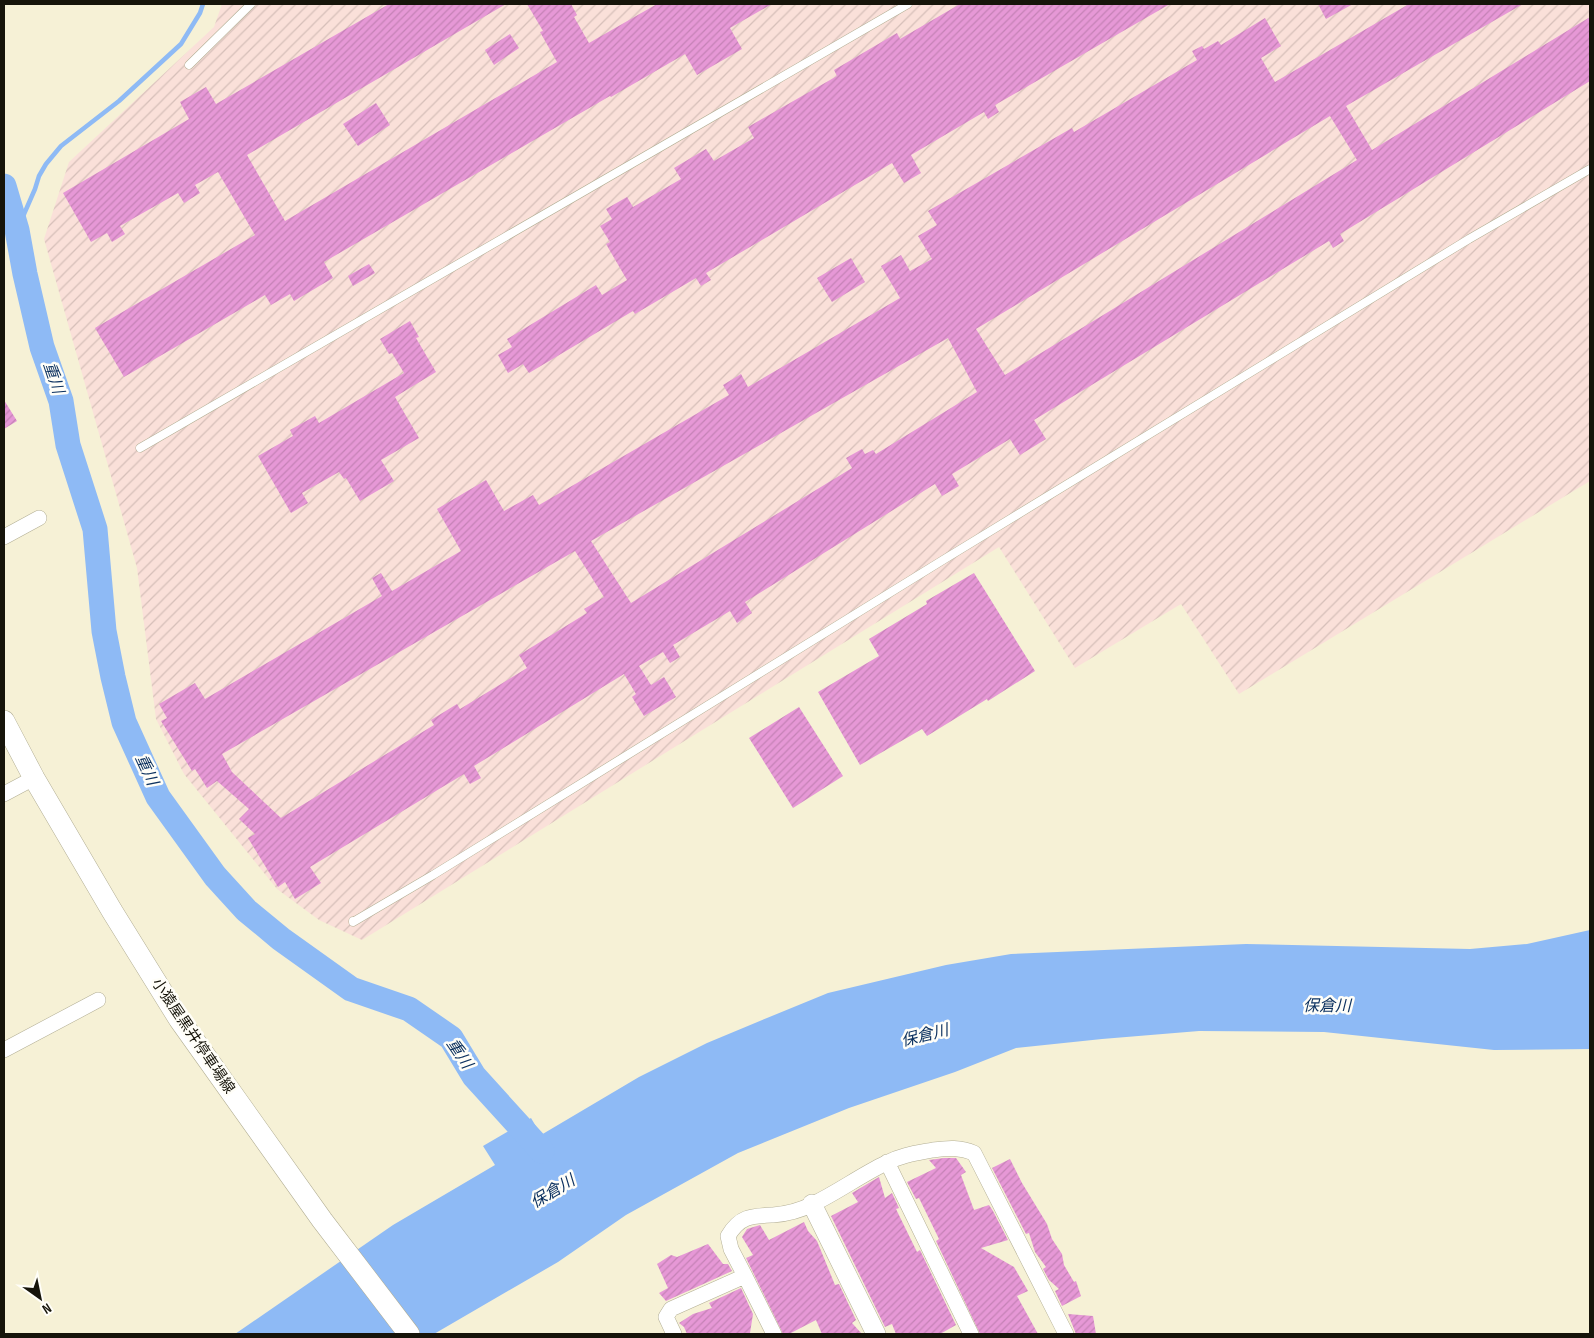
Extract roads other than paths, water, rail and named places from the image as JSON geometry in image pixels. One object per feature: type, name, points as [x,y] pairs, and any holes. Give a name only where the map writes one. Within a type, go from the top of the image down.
[{"type":"main road","name":"小猿屋黒井停車場線","points":[[4,721],[34,778],[112,911],[179,1019],[322,1220],[409,1334]]},
{"type":"street","points":[[4,537],[39,518]]},
{"type":"street","points":[[4,794],[34,778]]},
{"type":"street","points":[[4,1050],[98,1000]]},
{"type":"street","points":[[774,1334],[731,1249],[728,1236],[734,1226],[744,1219],[760,1215],[789,1213],[812,1204],[887,1162],[911,1154],[948,1148],[963,1148],[974,1153],[1066,1334]]},
{"type":"street","points":[[887,1162],[971,1334]]},
{"type":"street","points":[[812,1204],[876,1334]]},
{"type":"street","points":[[674,1334],[666,1317],[671,1309],[745,1276]]},
{"type":"lane","points":[[189,65],[251,4]]},
{"type":"lane","points":[[140,448],[908,4]]},
{"type":"lane","points":[[353,921],[433,875],[1460,244],[1590,168]]},
{"type":"water","name":"保倉川","points":[[1590,930],[1590,1049],[1494,1050],[1324,1032],[1199,1031],[1016,1048],[955,1072],[849,1108],[738,1153],[626,1215],[558,1262],[434,1334],[235,1334],[393,1225],[495,1165],[483,1146],[531,1118],[541,1135],[639,1077],[707,1043],[828,993],[946,965],[1011,954],[1246,944],[1470,949],[1527,944]]},
{"type":"waterway","points":[[17,230],[39,176],[46,164],[61,146],[119,101],[181,44],[200,13],[203,4]]},
{"type":"waterway","name":"重川","points":[[4,186],[17,230],[42,347],[61,401],[68,445],[95,529],[104,631],[124,722],[158,797],[215,876],[246,910],[281,939],[351,989],[409,1009],[451,1038],[474,1076],[542,1151]]}]
